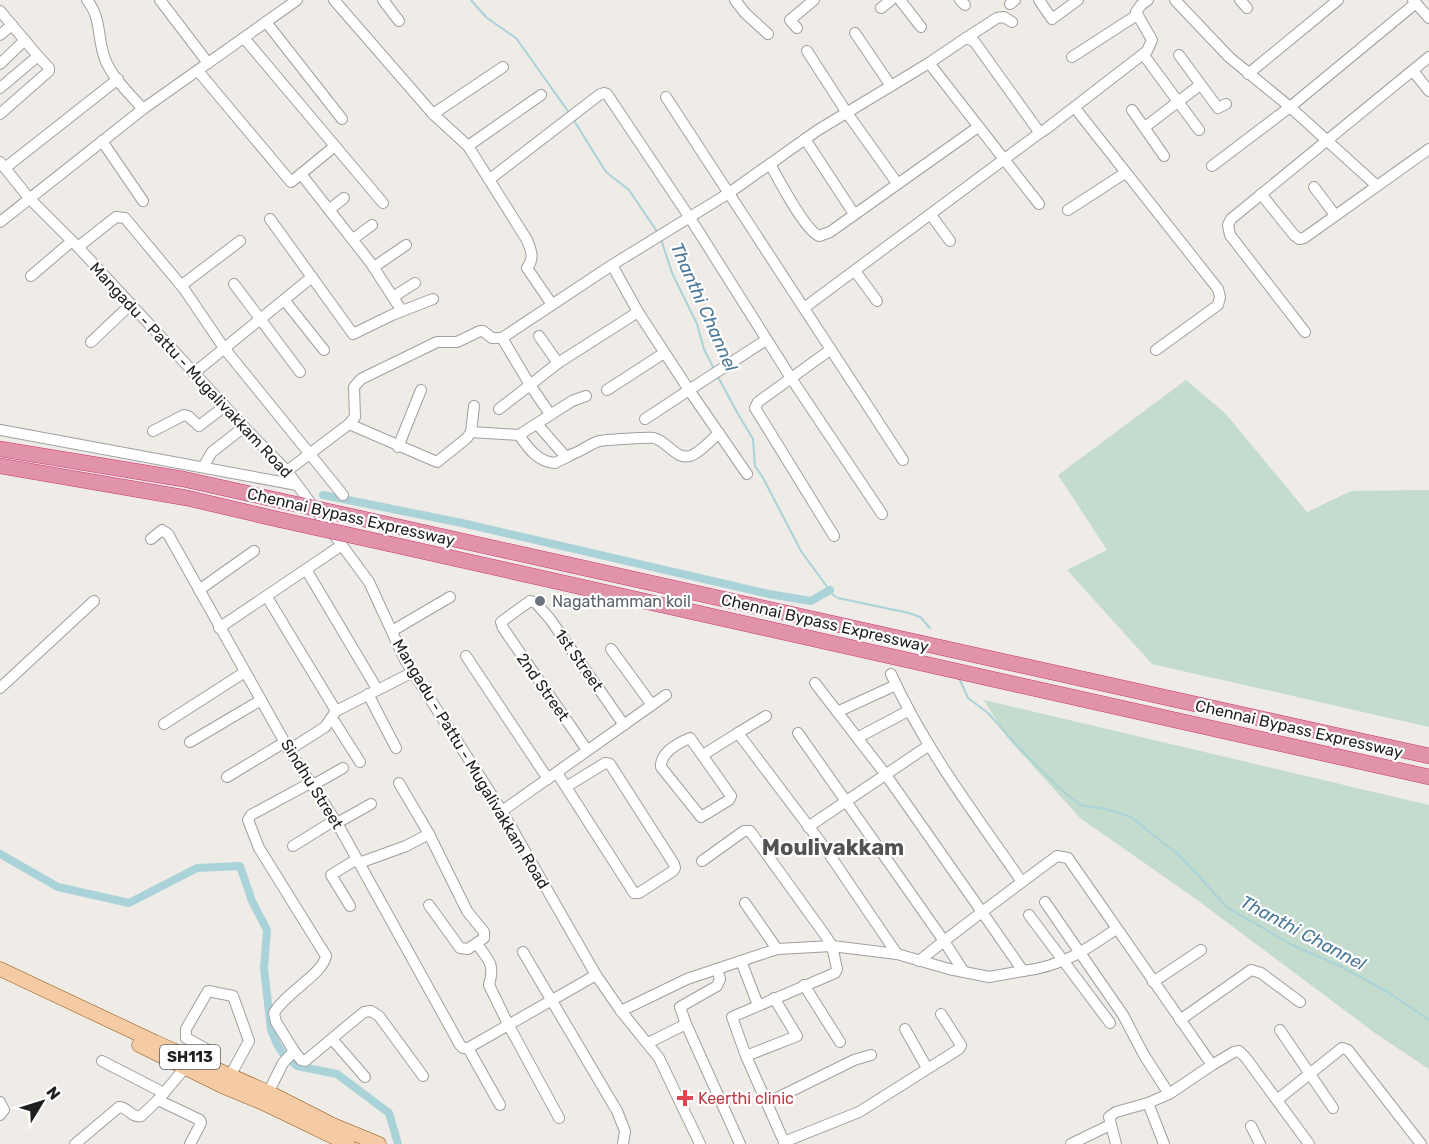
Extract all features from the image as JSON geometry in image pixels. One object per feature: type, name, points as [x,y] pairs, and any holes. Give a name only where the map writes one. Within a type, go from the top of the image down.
[{"type":"highway","name":"Chennai Bypass Expressway","points":[[0,449],[183,479],[1429,756]]},
{"type":"highway","name":"Chennai Bypass Expressway","points":[[0,466],[187,498],[1429,777]]},
{"type":"main road","name":"SH113","points":[[0,969],[155,1042],[222,1086],[266,1098],[379,1144]]},
{"type":"main road","name":"SH113","points":[[0,977],[189,1063],[207,1065],[230,1076],[348,1144]]},
{"type":"street","points":[[87,0],[96,15],[104,58],[109,68],[143,109]]},
{"type":"street","points":[[160,0],[208,63]]},
{"type":"street","points":[[0,222],[143,109],[297,0]]},
{"type":"street","points":[[334,0],[433,114],[468,146],[527,240],[533,254],[528,268],[552,303]]},
{"type":"street","points":[[383,0],[399,21]]},
{"type":"street","points":[[735,0],[745,13],[768,34]]},
{"type":"street","points":[[796,28],[790,20],[814,0]]},
{"type":"street","points":[[881,8],[891,0]]},
{"type":"street","points":[[900,0],[921,27]]},
{"type":"street","points":[[1039,0],[1052,19],[1078,0]]},
{"type":"street","points":[[804,308],[1075,108],[1143,54],[1152,40],[1137,15],[1137,8],[1148,0]]},
{"type":"street","points":[[1175,0],[1229,57],[1290,107],[1376,186]]},
{"type":"street","points":[[1248,74],[1336,0]]},
{"type":"street","points":[[1212,166],[1290,107],[1415,2],[1429,18]]},
{"type":"street","points":[[0,11],[49,68],[49,71],[0,114]]},
{"type":"street","points":[[1072,57],[1137,15]]},
{"type":"street","points":[[287,471],[355,417],[354,387],[361,379],[437,342],[457,342],[480,331],[492,338],[502,338],[552,303],[729,193],[805,139],[997,18],[1004,17],[1012,22]]},
{"type":"street","points":[[266,22],[342,119]]},
{"type":"street","points":[[0,35],[12,25]]},
{"type":"street","points":[[855,33],[891,86]]},
{"type":"street","points":[[243,38],[382,203]]},
{"type":"street","points":[[966,38],[974,41],[1036,129],[1041,132]]},
{"type":"street","points":[[0,64],[25,40]]},
{"type":"street","points":[[807,51],[897,183]]},
{"type":"street","points":[[1143,54],[1199,130]]},
{"type":"street","points":[[1179,55],[1218,108],[1226,104]]},
{"type":"street","points":[[0,88],[38,56]]},
{"type":"street","points":[[1305,332],[1230,235],[1228,225],[1231,219],[1429,57]]},
{"type":"street","points":[[928,63],[1039,204]]},
{"type":"street","points":[[433,114],[503,68]]},
{"type":"street","points":[[1413,70],[1429,90]]},
{"type":"street","points":[[198,71],[291,182],[335,146]]},
{"type":"street","points":[[2,165],[118,79]]},
{"type":"street","points":[[1144,127],[1200,85]]},
{"type":"street","points":[[490,179],[599,94],[607,94],[882,514]]},
{"type":"street","points":[[468,146],[541,95]]},
{"type":"street","points":[[666,96],[903,460]]},
{"type":"street","points":[[1075,108],[1218,289],[1220,297],[1218,305],[1156,350]]},
{"type":"street","points":[[1132,110],[1164,156]]},
{"type":"street","points":[[770,164],[805,221],[815,234],[824,235],[978,127]]},
{"type":"street","points":[[805,139],[854,214]]},
{"type":"street","points":[[102,141],[143,201]]},
{"type":"street","points":[[1261,194],[1294,235],[1299,239],[1304,238],[1429,149]]},
{"type":"street","name":"Mangadu - Pattu - Mugalivakkam Road","points":[[2,165],[28,198],[75,244],[287,471],[369,582],[412,672],[502,811],[596,975],[621,1011],[659,1058],[700,1144]]},
{"type":"street","points":[[1068,210],[1125,173]]},
{"type":"street","points":[[301,174],[374,267],[402,311]]},
{"type":"street","points":[[1314,187],[1335,215]]},
{"type":"street","points":[[329,210],[344,198]]},
{"type":"street","points":[[931,215],[950,241]]},
{"type":"street","points":[[31,276],[116,216],[123,216],[182,285],[225,348],[343,495]]},
{"type":"street","points":[[270,219],[353,334],[433,299]]},
{"type":"street","points":[[352,239],[372,225]]},
{"type":"street","points":[[182,285],[240,241]]},
{"type":"street","points":[[374,267],[406,245]]},
{"type":"street","points":[[612,265],[664,353],[747,474]]},
{"type":"street","points":[[855,271],[877,301]]},
{"type":"street","points":[[194,373],[312,278]]},
{"type":"street","points":[[393,297],[415,283]]},
{"type":"street","points":[[234,284],[300,372]]},
{"type":"street","points":[[285,301],[324,350]]},
{"type":"street","points":[[91,342],[131,304]]},
{"type":"street","points":[[499,409],[558,363],[638,312]]},
{"type":"street","points":[[539,336],[558,363]]},
{"type":"street","points":[[502,338],[550,414]]},
{"type":"street","points":[[645,420],[766,340]]},
{"type":"street","points":[[830,350],[755,405],[756,411],[834,536]]},
{"type":"street","points":[[607,390],[664,353]]},
{"type":"street","points":[[398,447],[421,390]]},
{"type":"street","points":[[471,432],[519,435],[550,414],[585,396]]},
{"type":"street","points":[[349,424],[437,462],[467,438],[471,432],[474,405]]},
{"type":"street","points":[[153,432],[184,415],[199,426],[225,406]]},
{"type":"street","points":[[537,424],[561,453],[568,456]]},
{"type":"street","points":[[203,467],[212,452],[244,427]]},
{"type":"street","points":[[0,430],[297,485]]},
{"type":"street","points":[[519,435],[529,449],[543,460],[555,463],[603,440],[646,437],[662,441],[679,455],[688,457],[719,433]]},
{"type":"street","name":"Sindhu Street","points":[[151,539],[160,531],[165,531],[287,746],[336,821],[460,1045],[468,1048],[500,1106]]},
{"type":"street","points":[[219,628],[342,546]]},
{"type":"street","points":[[199,590],[254,551]]},
{"type":"street","points":[[307,571],[373,691],[396,748]]},
{"type":"street","points":[[267,597],[360,762]]},
{"type":"street","points":[[392,631],[450,597]]},
{"type":"street","points":[[0,688],[94,601]]},
{"type":"street","name":"1st Street","points":[[501,622],[530,601],[536,603],[565,640],[624,725]]},
{"type":"street","name":"2nd Street","points":[[501,622],[587,750]]},
{"type":"street","points":[[611,649],[652,705]]},
{"type":"street","points":[[466,656],[552,776],[566,787],[634,892],[639,893],[673,871],[674,864],[610,764],[605,763],[566,787]]},
{"type":"street","points":[[164,724],[245,672]]},
{"type":"street","points":[[227,777],[325,727],[334,715],[373,691],[412,672]]},
{"type":"street","points":[[891,674],[928,746],[1022,882]]},
{"type":"street","points":[[815,683],[886,775],[1023,971]]},
{"type":"street","points":[[837,712],[896,685]]},
{"type":"street","points":[[502,811],[666,695]]},
{"type":"street","points":[[190,742],[261,700]]},
{"type":"street","points":[[857,738],[908,711]]},
{"type":"street","points":[[703,755],[766,716]]},
{"type":"street","points":[[798,733],[944,940],[964,972]]},
{"type":"street","points":[[738,734],[808,827],[897,954]]},
{"type":"street","points":[[687,739],[693,740],[703,755],[731,796],[729,800],[701,818],[660,763],[663,756],[687,739]]},
{"type":"street","points":[[808,827],[928,746]]},
{"type":"street","points":[[343,768],[251,815],[248,820],[259,848],[326,956],[323,965],[288,996],[274,1013],[276,1022],[292,1053],[305,1061],[364,1012],[374,1012],[423,1076]]},
{"type":"street","points":[[399,783],[429,834],[467,911],[484,932],[484,937],[468,949],[460,948],[429,905]]},
{"type":"street","points":[[293,846],[371,804]]},
{"type":"street","points":[[702,861],[744,831],[750,831],[832,946],[837,971],[732,1017],[746,1056],[784,1143],[859,1112],[959,1049],[961,1045],[941,1014]]},
{"type":"street","points":[[350,906],[331,875],[358,861],[406,846],[429,834]]},
{"type":"street","points":[[919,961],[1053,858],[1064,856],[1068,858],[1212,1065]]},
{"type":"street","points":[[1045,902],[1123,1015],[1144,1055],[1169,1094]]},
{"type":"street","points":[[745,903],[777,949]]},
{"type":"street","points":[[1029,915],[1110,1023]]},
{"type":"street","points":[[621,1011],[687,979],[777,949],[832,946],[897,954],[989,977],[1044,968],[1064,962],[1080,954],[1116,929]]},
{"type":"street","points":[[477,944],[492,965],[494,973],[489,985],[559,1118]]},
{"type":"street","points":[[1153,982],[1201,950]]},
{"type":"street","points":[[523,952],[617,1111],[625,1131],[623,1144]]},
{"type":"street","points":[[741,961],[758,1005]]},
{"type":"street","points":[[717,969],[720,979],[717,986],[680,1007],[740,1144]]},
{"type":"street","points":[[1180,1020],[1251,970],[1261,974],[1300,1002]]},
{"type":"street","points":[[468,1048],[596,975]]},
{"type":"street","points":[[804,985],[840,1042]]},
{"type":"street","points":[[207,1065],[210,1051],[186,1038],[186,1029],[208,991],[234,996],[249,1041],[230,1076]]},
{"type":"street","points":[[746,1056],[797,1036],[774,998]]},
{"type":"street","points":[[648,1043],[686,1024]]},
{"type":"street","points":[[905,1029],[927,1068]]},
{"type":"street","points":[[1280,1030],[1334,1108]]},
{"type":"street","points":[[332,1039],[365,1077]]},
{"type":"street","points":[[1277,1100],[1342,1048],[1348,1050],[1421,1144]]},
{"type":"street","points":[[1116,1144],[1108,1117],[1111,1114],[1169,1094],[1212,1065],[1239,1051],[1309,1144]]},
{"type":"street","points":[[266,1098],[283,1064],[292,1053]]},
{"type":"street","points":[[767,1103],[854,1060],[871,1055]]},
{"type":"street","points":[[102,1061],[201,1121],[190,1144]]},
{"type":"street","points":[[75,1144],[119,1107],[138,1117],[141,1116],[189,1063]]},
{"type":"street","points":[[0,1102],[4,1110],[0,1115]]},
{"type":"street","points":[[1148,1103],[1164,1144]]},
{"type":"street","points":[[1071,1144],[1110,1125]]},
{"type":"street","points":[[1251,1126],[1260,1144]]},
{"type":"green space","points":[[1186,380],[1225,413],[1307,512],[1351,491],[1429,490],[1429,727],[1152,664],[1067,570],[1107,550],[1058,475]]},
{"type":"green space","points":[[984,700],[1429,805],[1429,1069],[1375,1033],[1196,899],[1080,818],[1006,736]]},
{"type":"waterway","name":"Thanthi Channel","points":[[471,0],[487,18],[516,38],[570,114]]},
{"type":"waterway","name":"Thanthi Channel","points":[[573,119],[606,172],[629,190],[658,233]]},
{"type":"waterway","name":"Thanthi Channel","points":[[661,239],[672,273],[697,324],[704,349],[714,369]]},
{"type":"waterway","name":"Thanthi Channel","points":[[718,377],[753,439],[755,466],[801,551],[833,595],[909,613],[920,617],[930,628]]},
{"type":"waterway","points":[[323,495],[462,523],[769,594],[811,601],[830,590]]},
{"type":"waterway","name":"Thanthi Channel","points":[[959,678],[968,698],[988,713],[1020,749],[1058,787],[1080,805],[1106,809],[1131,817],[1181,857],[1228,908],[1292,945],[1340,966],[1386,991],[1429,1020]]},
{"type":"waterway","points":[[0,854],[58,887],[129,903],[197,868],[240,866],[252,901],[267,930],[264,968],[271,1030],[277,1044],[284,1055],[297,1066],[337,1074],[389,1113],[398,1144]]},
{"type":"place","name":"Nagathamman koil","points":[[540,601]]},
{"type":"place","name":"Keerthi clinic","points":[[685,1098]]},
{"type":"district","name":"Moulivakkam","points":[[833,847]]}]
